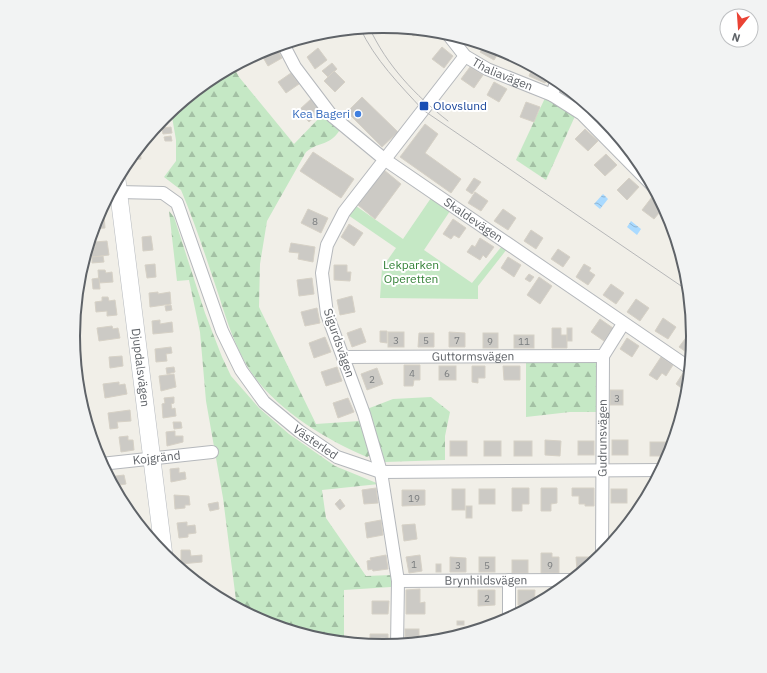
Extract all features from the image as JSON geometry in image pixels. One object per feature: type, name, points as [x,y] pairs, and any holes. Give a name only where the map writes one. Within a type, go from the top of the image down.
[{"type":"street","name":"Thaliavägen","points":[[453,41],[465,56],[487,69],[552,96],[582,114],[626,154]]},
{"type":"street","name":"Skaldevägen","points":[[286,49],[295,67],[332,116],[384,159],[685,365]]},
{"type":"street","name":"Sigurdsvägen","points":[[397,639],[398,581],[381,472],[364,414],[327,314],[322,273],[327,245],[344,212],[465,56]]},
{"type":"street","points":[[552,96],[555,86]]},
{"type":"street","name":"Västerled","points":[[119,188],[163,193],[177,203],[222,331],[241,370],[264,402],[297,429],[337,456],[381,472],[656,470]]},
{"type":"street","name":"Djupdalsvägen","points":[[116,194],[163,545]]},
{"type":"street","points":[[603,356],[624,324]]},
{"type":"street","name":"Guttormsvägen","points":[[344,357],[603,356]]},
{"type":"street","name":"Gudrunsvägen","points":[[602,547],[603,356]]},
{"type":"street","name":"Kojgränd","points":[[108,463],[212,452]]},
{"type":"street","points":[[509,580],[509,613]]},
{"type":"street","name":"Brynhildsvägen","points":[[398,581],[564,580]]},
{"type":"green space","points":[[236,72],[294,144],[325,112],[341,128],[329,141],[311,148],[306,152],[267,221],[260,264],[259,307],[316,424],[360,421],[372,454],[367,457],[351,450],[303,422],[288,411],[261,386],[251,372],[232,335],[181,190],[164,177],[176,161],[176,140],[172,119],[183,108],[215,84]]},
{"type":"green space","points":[[545,98],[576,114],[546,180],[516,160]]},
{"type":"green space","name":"Lekparken Operetten","points":[[431,198],[450,211],[424,250],[472,283],[502,246],[507,249],[478,286],[478,299],[380,298],[382,268],[396,248],[348,215],[356,206],[403,239]]},
{"type":"green space","points":[[169,211],[174,217],[205,313],[231,376],[259,408],[289,434],[335,466],[379,484],[322,490],[326,518],[366,576],[392,575],[391,587],[344,590],[344,637],[305,630],[286,624],[249,609],[236,601],[223,498],[206,401],[200,332],[189,280],[177,281]]},
{"type":"green space","points":[[526,361],[596,362],[597,412],[570,412],[526,417]]},
{"type":"green space","points":[[431,397],[450,412],[445,436],[445,460],[385,462],[367,409],[393,399]]},
{"type":"water","points":[[603,194],[608,199],[600,209],[594,204]]},
{"type":"water","points":[[631,221],[641,229],[637,235],[627,227]]},
{"type":"building","points":[[442,47],[453,56],[444,68],[432,59]]},
{"type":"building","points":[[318,48],[327,60],[315,69],[307,57]]},
{"type":"building","points":[[482,49],[497,55],[494,60],[480,52]]},
{"type":"building","points":[[278,52],[282,58],[268,66],[263,58]]},
{"type":"building","points":[[332,63],[337,69],[328,77],[322,71]]},
{"type":"building","points":[[470,67],[483,75],[474,88],[461,79]]},
{"type":"building","points":[[334,71],[345,82],[335,92],[324,81]]},
{"type":"building","points":[[531,72],[546,81],[545,83],[529,76]]},
{"type":"building","points":[[291,73],[299,84],[286,93],[278,82]]},
{"type":"building","points":[[494,82],[507,89],[499,102],[487,95]]},
{"type":"building","points":[[362,97],[398,132],[382,147],[347,112]]},
{"type":"building","points":[[311,99],[321,111],[309,122],[299,110]]},
{"type":"building","points":[[526,102],[540,107],[534,122],[520,117]]},
{"type":"building","points":[[425,124],[438,134],[425,153],[461,179],[451,193],[400,157]]},
{"type":"building","points":[[171,127],[172,133],[163,134],[163,128]]},
{"type":"building","points":[[585,129],[598,141],[588,151],[575,139]]},
{"type":"building","points":[[171,136],[172,141],[165,141],[164,137]]},
{"type":"building","points":[[313,152],[354,179],[341,198],[300,171]]},
{"type":"building","points":[[606,154],[617,165],[605,176],[594,165]]},
{"type":"building","points":[[384,170],[401,184],[375,219],[358,205]]},
{"type":"building","points":[[474,178],[481,182],[472,194],[466,190]]},
{"type":"building","points":[[629,178],[639,187],[627,200],[617,190]]},
{"type":"building","points":[[475,192],[488,201],[481,211],[468,203]]},
{"type":"building","points":[[652,197],[660,212],[654,219],[642,210]]},
{"type":"building","points":[[308,209],[328,218],[321,233],[301,223]]},
{"type":"building","points":[[503,209],[516,218],[508,230],[494,221]]},
{"type":"building","points":[[104,217],[105,228],[100,228]]},
{"type":"building","points":[[453,219],[466,228],[459,238],[454,235],[451,239],[443,234]]},
{"type":"building","points":[[349,224],[363,233],[354,246],[341,237]]},
{"type":"building","points":[[531,230],[543,238],[536,249],[524,241]]},
{"type":"building","points":[[151,236],[153,250],[143,251],[142,237]]},
{"type":"building","points":[[480,238],[494,247],[486,258],[483,255],[480,260],[467,252],[472,245],[475,247]]},
{"type":"building","points":[[107,241],[109,255],[92,257],[91,255],[93,247],[95,247],[95,242]]},
{"type":"building","points":[[291,243],[315,247],[313,262],[298,259],[299,253],[289,252]]},
{"type":"building","points":[[558,249],[570,257],[563,267],[551,259]]},
{"type":"building","points":[[103,256],[104,262],[92,263],[92,257]]},
{"type":"building","points":[[508,257],[521,265],[514,277],[501,268]]},
{"type":"building","points":[[155,264],[156,277],[147,278],[145,265]]},
{"type":"building","points":[[584,264],[591,268],[589,271],[595,275],[588,285],[576,277]]},
{"type":"building","points":[[334,265],[347,265],[347,272],[351,272],[350,281],[334,280]]},
{"type":"building","points":[[98,270],[105,270],[106,273],[112,272],[113,282],[99,283]]},
{"type":"building","points":[[529,274],[534,277],[530,282],[525,279]]},
{"type":"building","points":[[539,277],[552,286],[540,304],[527,295]]},
{"type":"building","points":[[99,278],[100,289],[93,289],[92,279]]},
{"type":"building","points":[[312,278],[314,294],[299,296],[297,280]]},
{"type":"building","points":[[611,284],[624,293],[616,304],[603,295]]},
{"type":"building","points":[[158,292],[158,294],[170,292],[171,304],[150,307],[149,293]]},
{"type":"building","points":[[352,296],[355,312],[340,315],[337,300]]},
{"type":"building","points":[[102,297],[108,297],[109,301],[115,300],[117,315],[107,316],[107,311],[96,312],[95,302],[102,301]]},
{"type":"building","points":[[636,299],[649,308],[640,321],[627,312]]},
{"type":"building","points":[[171,305],[172,310],[166,311],[165,306]]},
{"type":"building","points":[[317,308],[320,323],[305,326],[301,312]]},
{"type":"building","points":[[663,318],[676,327],[668,339],[655,331]]},
{"type":"building","points":[[600,319],[613,328],[604,341],[591,332]]},
{"type":"building","points":[[160,320],[160,324],[172,322],[173,332],[153,334],[152,321]]},
{"type":"building","points":[[112,326],[113,329],[118,328],[120,338],[99,341],[97,328]]},
{"type":"building","points":[[361,328],[366,342],[352,347],[347,333]]},
{"type":"building","points":[[552,328],[561,328],[561,335],[567,335],[567,348],[552,348]]},
{"type":"building","points":[[567,328],[572,328],[572,341],[567,341]]},
{"type":"building","points":[[380,331],[387,331],[387,343],[380,342]]},
{"type":"building","points":[[388,332],[404,332],[404,347],[388,347]]},
{"type":"building","points":[[449,332],[465,333],[465,347],[449,347]]},
{"type":"building","points":[[419,333],[434,333],[434,347],[418,347]]},
{"type":"building","points":[[483,333],[498,333],[498,348],[483,348]]},
{"type":"building","points":[[514,335],[534,335],[534,348],[514,348]]},
{"type":"building","points":[[687,336],[686,352],[679,347]]},
{"type":"building","points":[[325,337],[331,352],[314,358],[309,343]]},
{"type":"building","points":[[627,338],[639,346],[632,357],[620,349]]},
{"type":"building","points":[[171,347],[172,353],[166,354],[167,361],[156,362],[155,349]]},
{"type":"building","points":[[122,356],[123,366],[110,368],[109,357]]},
{"type":"building","points":[[661,357],[673,365],[666,376],[662,373],[657,380],[649,375]]},
{"type":"building","points":[[404,365],[420,365],[420,380],[414,380],[413,386],[404,386]]},
{"type":"building","points":[[439,366],[456,366],[456,380],[439,380]]},
{"type":"building","points":[[472,366],[485,366],[485,378],[478,378],[478,383],[472,382]]},
{"type":"building","points":[[503,366],[520,366],[520,380],[504,380]]},
{"type":"building","points":[[174,367],[175,372],[167,374],[166,368]]},
{"type":"building","points":[[337,367],[342,381],[326,386],[321,372]]},
{"type":"building","points":[[377,368],[383,384],[367,390],[361,374]]},
{"type":"building","points":[[683,373],[684,374],[682,389],[676,384]]},
{"type":"building","points":[[174,374],[176,387],[161,391],[159,376]]},
{"type":"building","points":[[119,382],[119,385],[125,384],[127,394],[105,398],[103,384]]},
{"type":"building","points":[[610,390],[623,390],[623,405],[610,405]]},
{"type":"building","points":[[174,397],[174,403],[171,404],[172,409],[175,408],[176,416],[163,418],[162,404],[165,403],[164,398]]},
{"type":"building","points":[[348,398],[354,412],[338,418],[333,403]]},
{"type":"building","points":[[130,410],[131,421],[117,422],[118,428],[110,429],[108,413]]},
{"type":"building","points":[[173,422],[181,422],[182,428],[174,429]]},
{"type":"building","points":[[175,431],[175,436],[183,436],[183,442],[167,446],[166,432]]},
{"type":"building","points":[[128,436],[128,440],[133,440],[134,450],[121,452],[119,437]]},
{"type":"building","points":[[545,440],[561,441],[560,456],[545,455]]},
{"type":"building","points":[[612,440],[628,440],[628,455],[612,455]]},
{"type":"building","points":[[450,441],[467,441],[467,456],[450,456]]},
{"type":"building","points":[[484,441],[501,441],[501,456],[484,456]]},
{"type":"building","points":[[514,441],[532,441],[532,456],[514,456]]},
{"type":"building","points":[[578,441],[594,441],[594,455],[578,455]]},
{"type":"building","points":[[650,442],[667,442],[663,456],[650,456]]},
{"type":"building","points":[[179,468],[179,473],[185,472],[186,479],[171,482],[170,469]]},
{"type":"building","points":[[124,475],[126,484],[119,485],[114,476]]},
{"type":"building","points":[[376,488],[378,503],[364,504],[362,490]]},
{"type":"building","points":[[512,488],[529,488],[529,504],[522,504],[522,511],[512,511]]},
{"type":"building","points":[[541,488],[557,488],[557,503],[551,504],[551,511],[541,511]]},
{"type":"building","points":[[572,488],[594,488],[594,506],[579,504],[579,496],[572,496]]},
{"type":"building","points":[[452,489],[465,489],[465,510],[452,510]]},
{"type":"building","points":[[479,489],[495,489],[495,504],[479,504]]},
{"type":"building","points":[[611,489],[627,489],[627,503],[611,503]]},
{"type":"building","points":[[402,490],[425,490],[425,505],[402,506]]},
{"type":"building","points":[[174,495],[189,496],[190,505],[185,505],[185,508],[175,509]]},
{"type":"building","points":[[340,499],[345,506],[340,510],[335,504]]},
{"type":"building","points":[[218,502],[219,509],[210,511],[208,504]]},
{"type":"building","points":[[466,506],[472,506],[472,518],[466,518]]},
{"type":"building","points":[[381,520],[383,535],[367,538],[365,523]]},
{"type":"building","points":[[187,522],[187,526],[195,525],[196,533],[188,534],[188,537],[179,538],[177,523]]},
{"type":"building","points":[[415,524],[417,539],[404,541],[402,525]]},
{"type":"building","points":[[181,550],[190,550],[191,556],[202,555],[202,562],[181,563]]},
{"type":"building","points":[[541,553],[552,553],[552,557],[559,557],[559,573],[541,573]]},
{"type":"building","points":[[386,555],[388,569],[373,571],[372,569],[368,570],[367,561],[371,560],[370,558]]},
{"type":"building","points":[[420,555],[422,571],[409,573],[406,557]]},
{"type":"building","points":[[450,557],[466,558],[466,572],[450,572]]},
{"type":"building","points":[[479,557],[495,557],[495,572],[479,572]]},
{"type":"building","points":[[576,557],[592,557],[584,565],[577,570]]},
{"type":"building","points":[[512,560],[528,560],[528,573],[512,573]]},
{"type":"building","points":[[436,564],[441,564],[441,572],[436,572]]},
{"type":"building","points":[[420,589],[420,603],[425,602],[425,614],[406,614],[406,590]]},
{"type":"building","points":[[478,590],[495,590],[495,605],[478,606]]},
{"type":"building","points":[[518,590],[535,590],[534,599],[524,605],[518,605]]},
{"type":"building","points":[[372,601],[389,601],[388,614],[372,614]]},
{"type":"building","points":[[457,621],[464,621],[464,625],[457,625]]},
{"type":"building","points":[[405,629],[419,629],[419,637],[405,639]]},
{"type":"building","points":[[370,634],[388,634],[388,640],[370,639]]},
{"type":"tram line","points":[[363,34],[380,61],[423,110],[682,287]]},
{"type":"tram line","points":[[372,34],[384,54],[403,79],[424,101],[448,121]]},
{"type":"place","name":"Olovslund","points":[[424,106]]},
{"type":"place","name":"Kea Bageri","points":[[358,114]]}]
